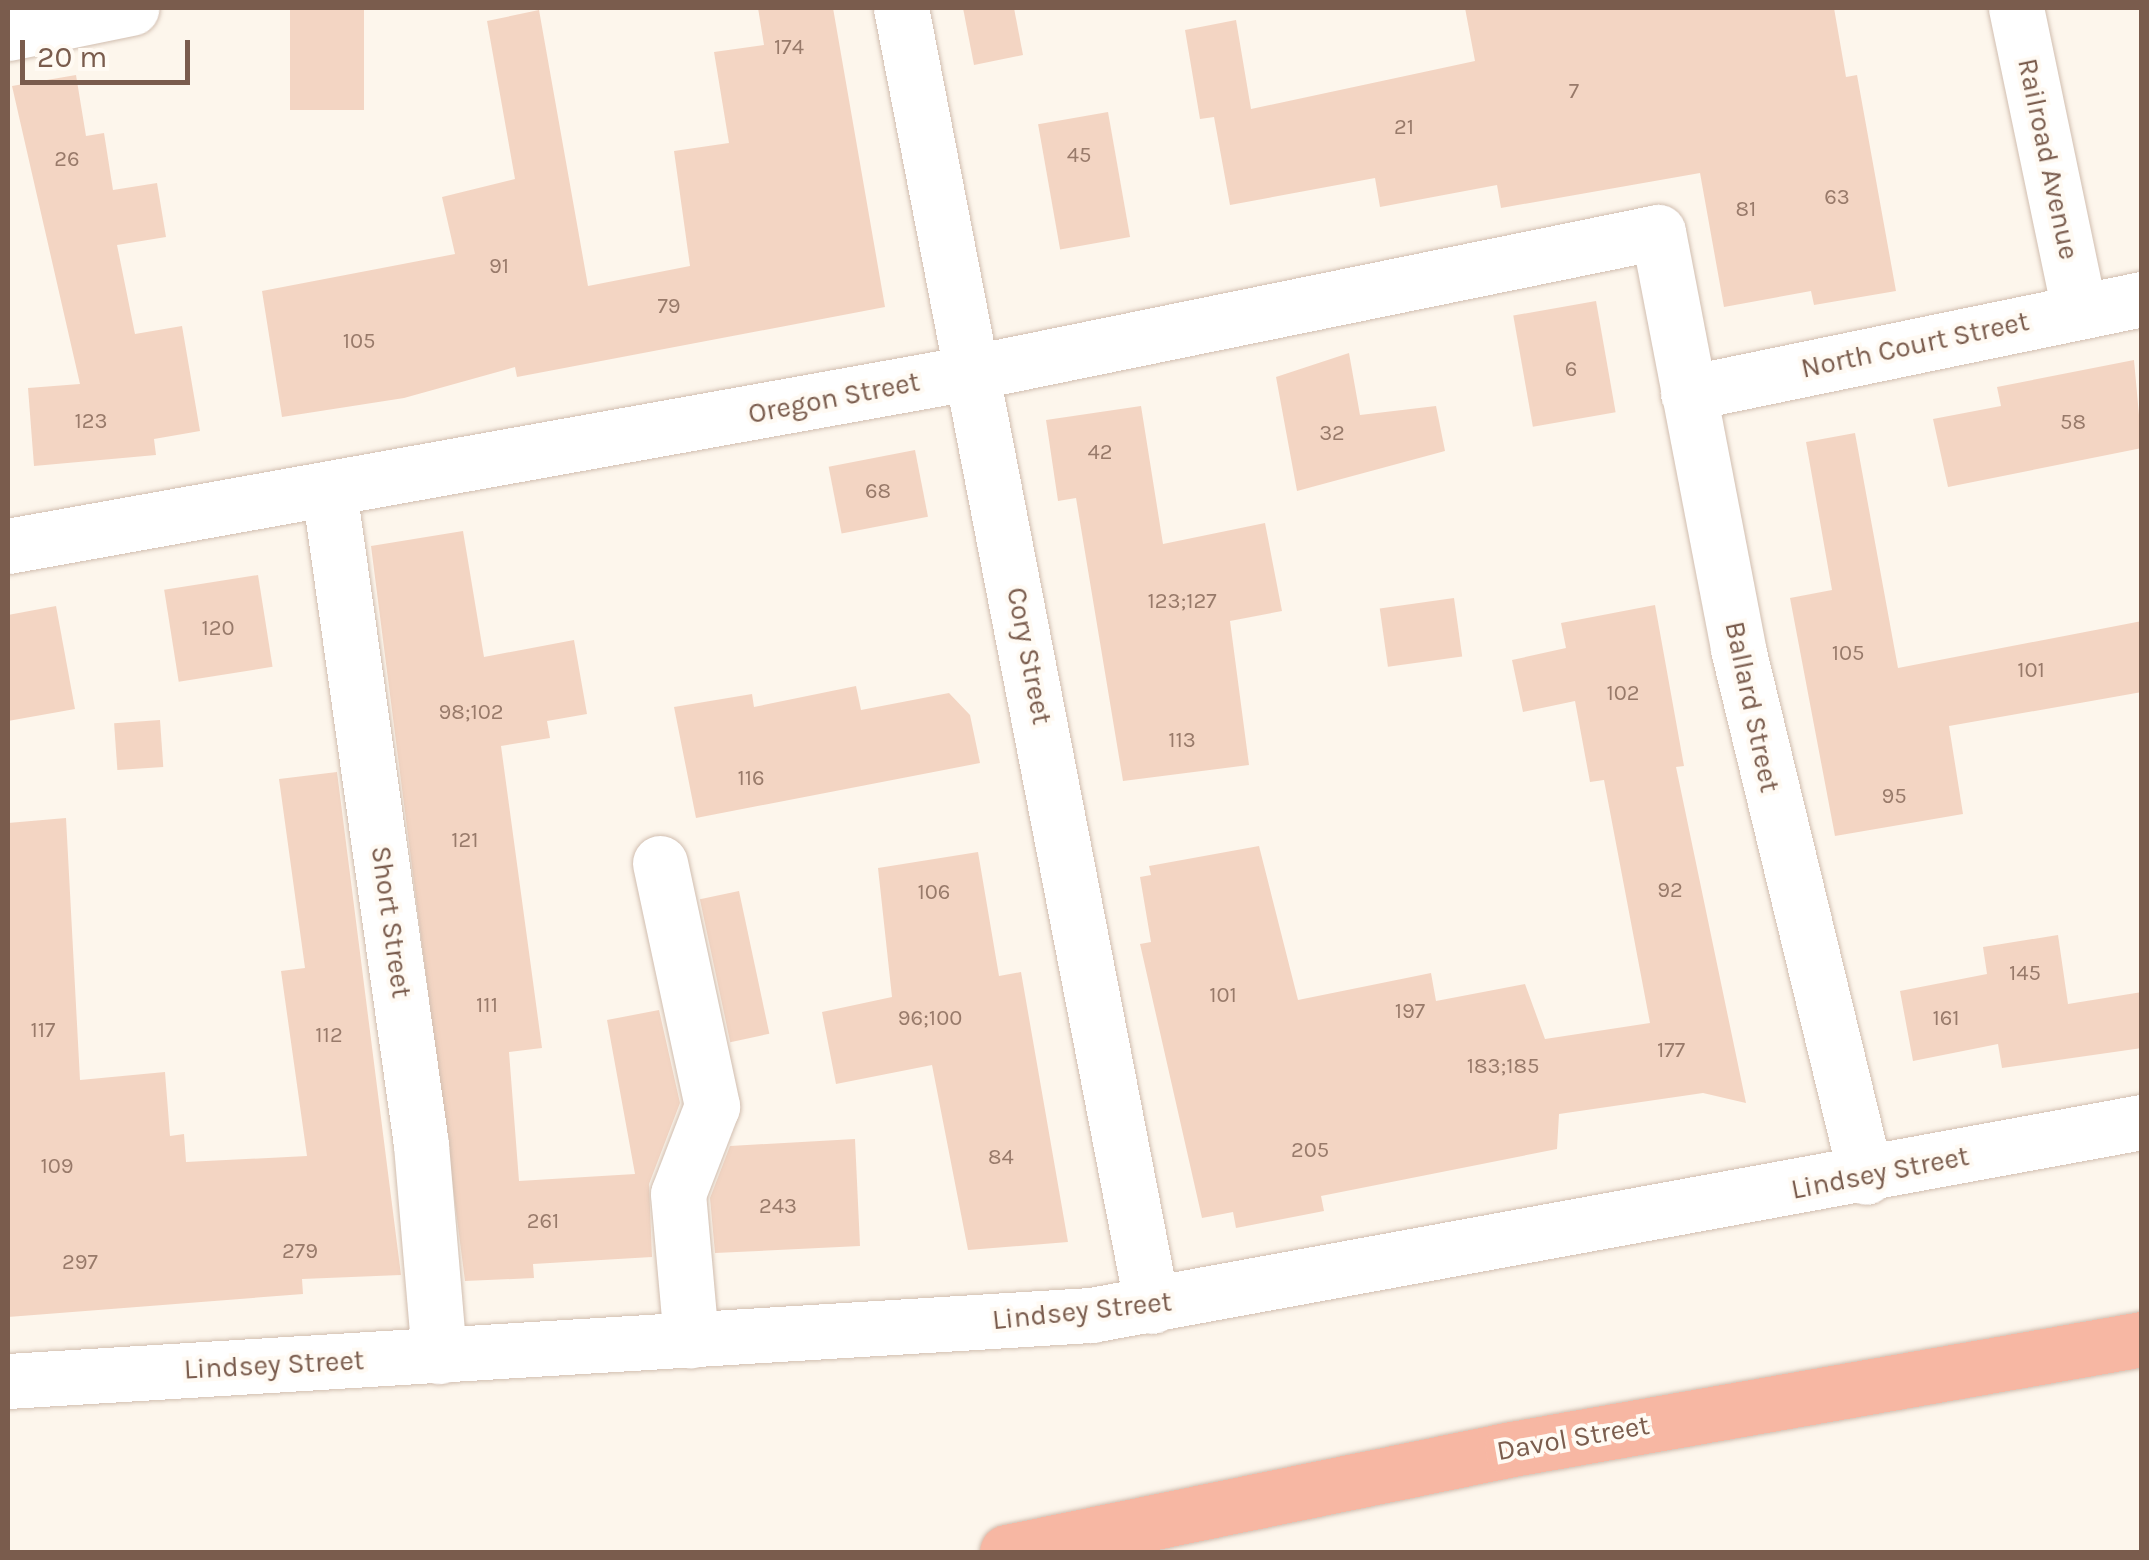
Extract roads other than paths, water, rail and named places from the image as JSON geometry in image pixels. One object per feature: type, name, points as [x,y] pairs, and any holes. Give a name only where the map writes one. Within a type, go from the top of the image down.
[{"type":"highway","name":"Davol Street","points":[[1006,1552],[1512,1448],[2142,1339]]},
{"type":"street","points":[[8,34],[131,8]]},
{"type":"street","name":"Cory Street","points":[[900,8],[974,372],[1152,1306]]},
{"type":"street","name":"Railroad Avenue","points":[[2016,8],[2080,310]]},
{"type":"street","name":"Oregon Street","points":[[8,546],[974,372],[1658,232]]},
{"type":"street","name":"Ballard Street","points":[[1658,232],[1688,392],[1824,1032],[1866,1177]]},
{"type":"street","name":"North Court Street","points":[[1688,392],[2142,298]]},
{"type":"street","name":"Short Street","points":[[329,490],[418,1126],[439,1356]]},
{"type":"street","points":[[660,863],[712,1106],[678,1194],[691,1340]]},
{"type":"street","name":"Lindsey Street","points":[[8,1381],[691,1340],[1152,1306],[1866,1177],[2142,1122]]}]
